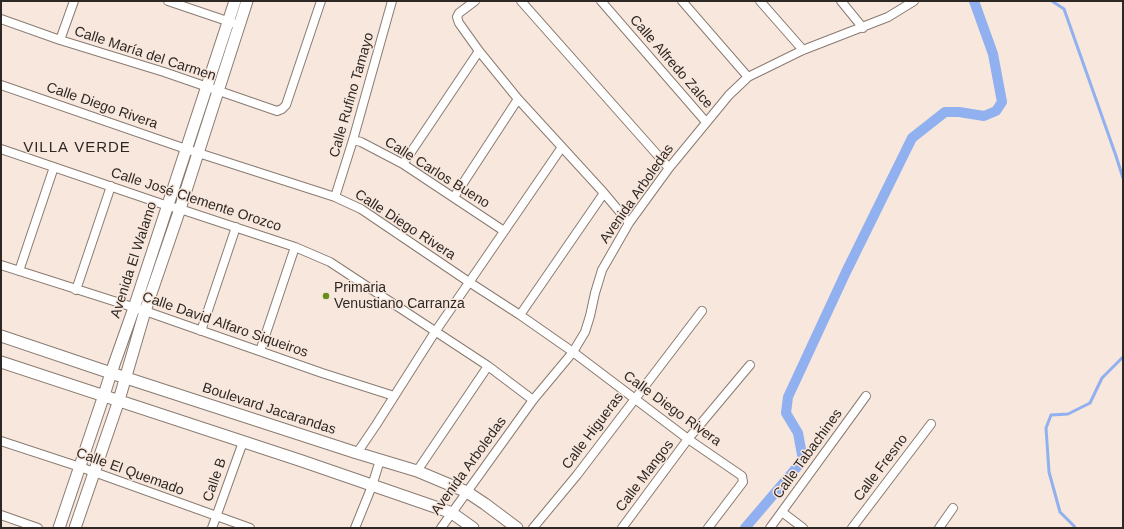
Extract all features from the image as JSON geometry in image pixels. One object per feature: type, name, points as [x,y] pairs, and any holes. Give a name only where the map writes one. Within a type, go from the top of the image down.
[{"type":"street","points":[[60,40],[74,1]]},
{"type":"street","points":[[168,1],[234,23]]},
{"type":"street","name":"Avenida El Walamo","points":[[75,528],[119,400],[146,311],[218,91],[234,23],[235,1]]},
{"type":"street","name":"Avenida El Walamo","points":[[59,528],[168,206],[206,87],[234,23],[247,1]]},
{"type":"street","name":"Calle María del Carmen","points":[[1,19],[60,40],[164,72],[277,111],[286,105],[321,1]]},
{"type":"street","name":"Calle Rufino Tamayo","points":[[335,197],[353,140],[392,1]]},
{"type":"street","points":[[475,1],[459,13],[457,16],[459,23],[479,51],[518,99],[604,193],[629,223]]},
{"type":"street","points":[[521,1],[669,168]]},
{"type":"street","name":"Calle Alfredo Zalce","points":[[601,1],[706,122]]},
{"type":"street","points":[[682,1],[748,76]]},
{"type":"street","points":[[760,1],[803,50]]},
{"type":"street","points":[[841,1],[863,28]]},
{"type":"street","name":"Avenida Arboledas","points":[[441,528],[534,400],[573,352],[585,332],[590,316],[594,293],[602,270],[629,223],[669,168],[729,95],[748,76],[803,50],[863,28],[888,17],[914,1]]},
{"type":"street","points":[[403,164],[479,51]]},
{"type":"street","name":"Calle Diego Rivera","points":[[1,85],[335,197],[361,209],[573,352],[688,439],[742,476],[743,482],[708,528]]},
{"type":"street","points":[[454,197],[518,99]]},
{"type":"street","name":"Calle Carlos Bueno","points":[[353,140],[361,142],[403,164],[504,231]]},
{"type":"street","points":[[357,453],[435,332],[562,147]]},
{"type":"street","name":"Calle José Clemente Orozco","points":[[1,149],[168,206],[295,246],[330,262],[488,366],[534,400]]},
{"type":"street","points":[[19,271],[54,166]]},
{"type":"street","points":[[76,290],[111,186]]},
{"type":"street","points":[[520,315],[604,193]]},
{"type":"street","points":[[201,331],[236,227]]},
{"type":"street","points":[[260,351],[295,246]]},
{"type":"street","name":"Calle David Alfaro Siqueiros","points":[[1,265],[146,311],[322,373],[394,396]]},
{"type":"street","name":"Calle Higueras","points":[[533,528],[577,474],[702,311]]},
{"type":"street","name":"Boulevard Jacarandas","points":[[1,336],[126,378],[416,471],[467,492],[518,528]]},
{"type":"street","points":[[1,362],[119,400],[452,513],[473,528]]},
{"type":"street","name":"Calle Mangos","points":[[622,528],[688,439],[750,365]]},
{"type":"street","points":[[416,471],[488,366]]},
{"type":"street","name":"Calle Tabachines","points":[[770,528],[866,396]]},
{"type":"street","name":"Calle Fresno","points":[[852,528],[931,424]]},
{"type":"street","name":"Calle El Quemado","points":[[1,441],[80,467],[250,528]]},
{"type":"street","name":"Calle B","points":[[212,528],[243,442]]},
{"type":"street","points":[[355,528],[372,486],[380,460]]},
{"type":"street","points":[[939,528],[954,508]]},
{"type":"street","points":[[782,512],[803,528]]},
{"type":"street","points":[[1,515],[38,528]]},
{"type":"waterway","points":[[745,528],[803,460],[798,433],[786,413],[788,397],[846,272],[912,138],[945,112],[959,112],[984,116],[996,111],[1002,102],[993,54],[974,1]]},
{"type":"waterway","points":[[1052,1],[1064,9],[1123,178]]},
{"type":"waterway","points":[[1075,528],[1060,512],[1049,472],[1046,428],[1051,415],[1068,414],[1090,403],[1102,378],[1123,357]]},
{"type":"place","name":"Primaria Venustiano Carranza","points":[[326,296]]},
{"type":"district","name":"VILLA VERDE","points":[[77,148]]}]
